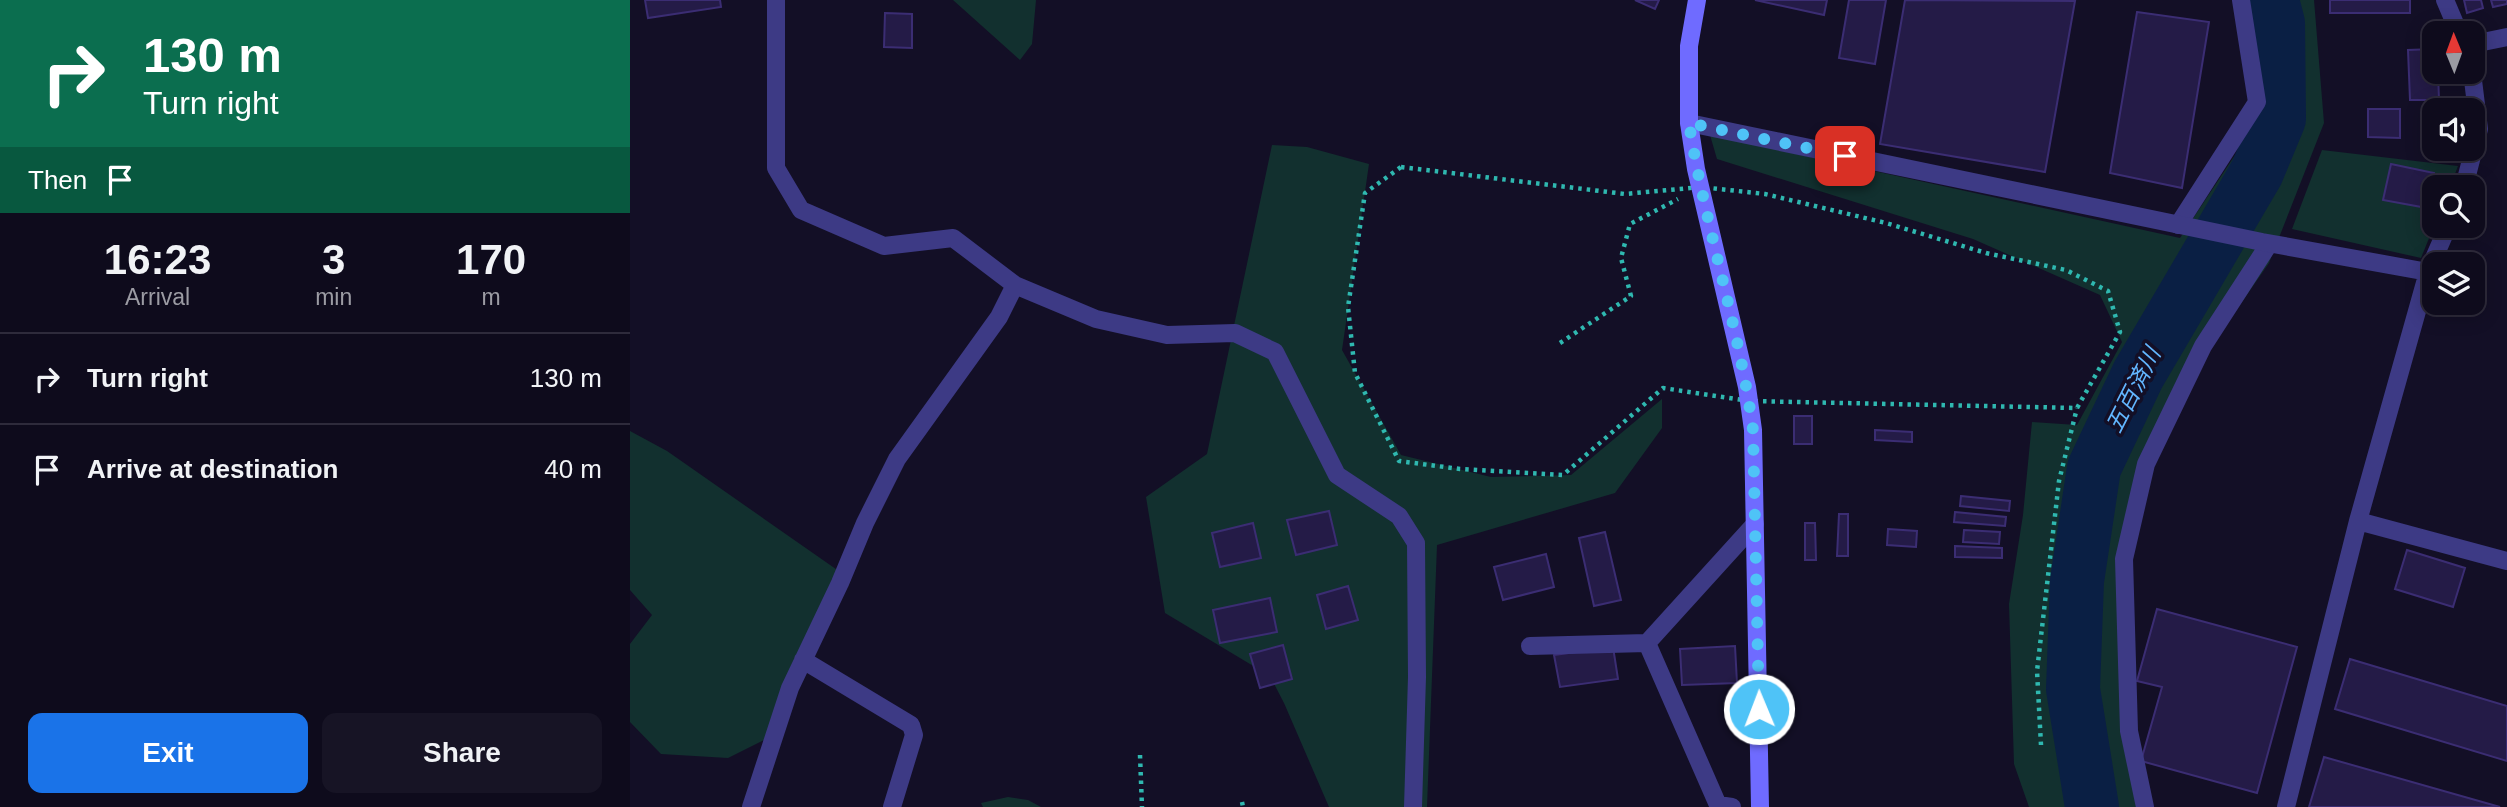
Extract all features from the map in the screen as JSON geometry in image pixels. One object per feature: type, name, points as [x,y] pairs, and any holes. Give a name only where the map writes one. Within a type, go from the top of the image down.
[{"type":"street","points":[[776,0],[776,167],[801,210],[884,246],[953,238],[1015,285],[1096,319],[1167,335],[1235,332],[1275,352],[1337,475],[1399,516],[1416,543],[1417,677],[1413,807]]},
{"type":"street","points":[[1697,0],[1689,46],[1689,123],[1700,187],[1749,401],[1753,430],[1760,807]]},
{"type":"street","points":[[2178,225],[2258,102],[2241,0]]},
{"type":"street","points":[[2445,0],[2454,21]]},
{"type":"street","points":[[2485,42],[2507,37]]},
{"type":"street","points":[[2466,175],[2479,129],[2473,84]]},
{"type":"street","points":[[1689,123],[2266,243],[2422,271]]},
{"type":"street","points":[[2145,807],[2129,731],[2124,559],[2146,464],[2203,346],[2266,243]]},
{"type":"street","points":[[751,807],[790,688],[840,583],[864,523],[897,459],[999,317],[1015,285]]},
{"type":"street","points":[[2286,807],[2358,521],[2422,293]]},
{"type":"street","points":[[2358,521],[2507,561]]},
{"type":"street","points":[[1530,646],[1647,643],[1755,524]]},
{"type":"street","points":[[1647,643],[1717,804],[1732,807]]},
{"type":"street","points":[[803,660],[911,725],[914,735],[892,807]]},
{"type":"path","points":[[2041,745],[2037,671],[2059,481],[2077,408],[2120,332],[2108,291],[2066,270],[1986,253],[1886,223],[1765,194],[1700,187],[1625,194],[1401,167],[1365,193],[1348,307],[1355,373],[1399,461],[1460,469],[1563,475],[1663,388],[1749,401],[2077,408]]},
{"type":"path","points":[[1560,343],[1631,296],[1621,258],[1630,224],[1700,187]]},
{"type":"path","points":[[1140,755],[1142,807]]},
{"type":"green space","points":[[953,0],[1036,0],[1032,44],[1020,60]]},
{"type":"green space","points":[[2253,0],[2314,0],[2324,123],[2269,263],[2159,421],[2133,506],[2122,691],[2145,807],[2029,807],[2014,764],[2009,604],[2023,515],[2032,422],[2077,425],[2122,342],[2100,295],[1973,239],[1717,159],[1710,135],[2180,238],[2255,125]]},
{"type":"green space","points":[[1272,145],[1307,147],[1369,164],[1342,350],[1401,455],[1491,477],[1571,475],[1662,399],[1662,428],[1615,493],[1437,545],[1427,807],[1329,807],[1270,676],[1165,613],[1146,497],[1207,454]]},
{"type":"green space","points":[[2322,150],[2458,166],[2455,175],[2422,175],[2422,238],[2429,238],[2421,258],[2292,229]]},
{"type":"green space","points":[[630,431],[667,451],[843,574],[766,739],[728,758],[661,754],[630,722],[630,644],[652,615],[630,590]]},
{"type":"green space","points":[[1008,797],[1028,800],[1041,807],[983,807],[981,803]]},
{"type":"building","points":[[645,0],[720,0],[721,7],[648,18]]},
{"type":"building","points":[[1635,0],[1659,0],[1655,9]]},
{"type":"building","points":[[1755,0],[1827,0],[1824,15]]},
{"type":"building","points":[[1849,0],[1886,0],[1875,64],[1839,58]]},
{"type":"building","points":[[1905,0],[2075,1],[2045,172],[1880,144]]},
{"type":"building","points":[[2330,0],[2410,0],[2410,13],[2330,13]]},
{"type":"building","points":[[2464,0],[2481,0],[2483,8],[2467,13]]},
{"type":"building","points":[[2491,0],[2507,0],[2507,4],[2493,7]]},
{"type":"building","points":[[2137,12],[2209,22],[2182,188],[2110,173]]},
{"type":"building","points":[[885,13],[912,14],[912,48],[884,47]]},
{"type":"building","points":[[2422,49],[2422,84],[2438,84],[2439,98],[2410,100],[2408,50]]},
{"type":"building","points":[[2368,109],[2400,109],[2400,138],[2368,137]]},
{"type":"building","points":[[2391,164],[2434,173],[2422,175],[2422,207],[2383,200]]},
{"type":"building","points":[[1794,416],[1812,416],[1812,444],[1794,444]]},
{"type":"building","points":[[1875,430],[1912,432],[1912,442],[1875,440]]},
{"type":"building","points":[[1961,496],[2010,501],[2009,511],[1960,506]]},
{"type":"building","points":[[1329,511],[1337,545],[1296,555],[1287,520]]},
{"type":"building","points":[[1955,512],[2006,517],[2005,526],[1954,522]]},
{"type":"building","points":[[1839,514],[1848,514],[1848,556],[1837,556]]},
{"type":"building","points":[[1253,523],[1261,558],[1220,567],[1212,533]]},
{"type":"building","points":[[1805,523],[1815,523],[1816,560],[1805,560]]},
{"type":"building","points":[[1888,529],[1917,531],[1916,547],[1887,545]]},
{"type":"building","points":[[1964,530],[2000,532],[1999,544],[1963,542]]},
{"type":"building","points":[[1605,532],[1621,600],[1594,606],[1579,538]]},
{"type":"building","points":[[1955,546],[2002,548],[2002,558],[1955,557]]},
{"type":"building","points":[[2407,550],[2465,568],[2453,607],[2395,589]]},
{"type":"building","points":[[1546,554],[1554,587],[1503,600],[1494,567]]},
{"type":"building","points":[[1348,586],[1358,620],[1326,629],[1317,595]]},
{"type":"building","points":[[1270,598],[1277,632],[1220,643],[1213,610]]},
{"type":"building","points":[[2157,609],[2297,647],[2257,793],[2141,761],[2162,687],[2137,681]]},
{"type":"building","points":[[1283,645],[1292,679],[1260,688],[1250,654]]},
{"type":"building","points":[[1735,646],[1737,683],[1682,685],[1680,649]]},
{"type":"building","points":[[1613,647],[1618,679],[1560,687],[1554,655]]},
{"type":"building","points":[[2350,659],[2507,706],[2507,761],[2335,709]]},
{"type":"building","points":[[2324,757],[2500,807],[2309,807]]},
{"type":"waterway","name":"五百済川","points":[[2092,807],[2073,689],[2077,581],[2094,468],[2138,375],[2257,172],[2279,119],[2278,23],[2272,0]]},
{"type":"route","points":[[1759,709],[1753,430],[1747,387],[1696,169],[1689,123],[1845,156]]}]
